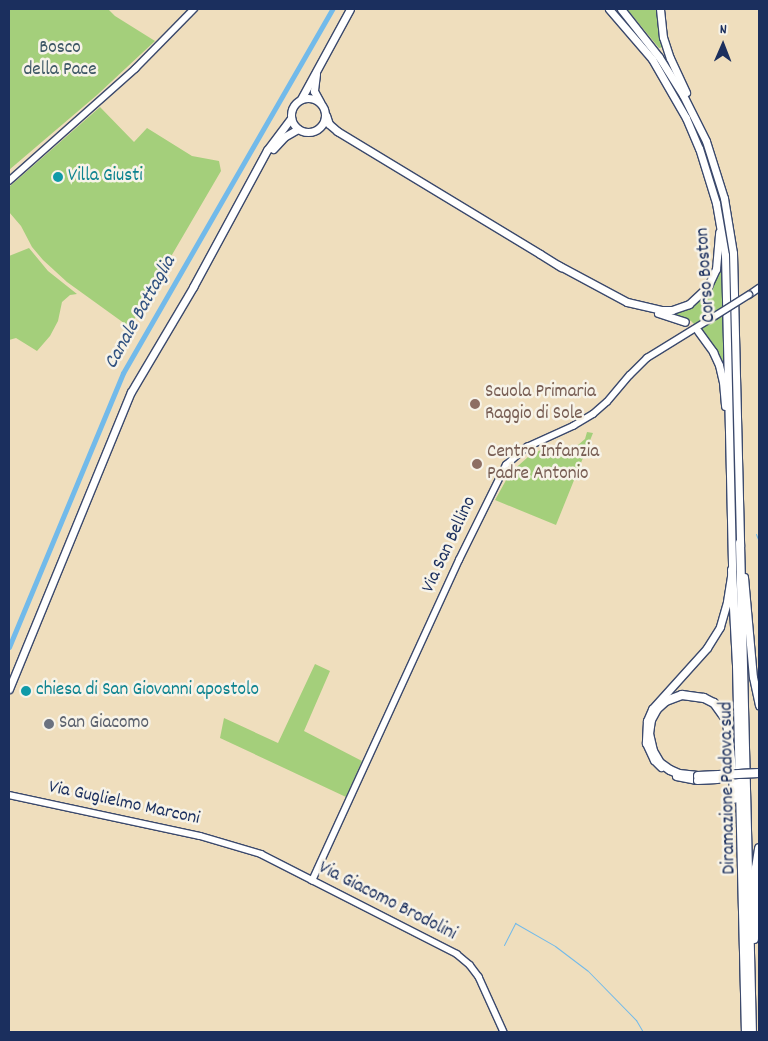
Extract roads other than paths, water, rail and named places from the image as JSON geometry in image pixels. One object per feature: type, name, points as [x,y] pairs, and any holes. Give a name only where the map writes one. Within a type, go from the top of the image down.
[{"type":"highway","name":"Diramazione Padova sud","points":[[740,543],[752,1032]]},
{"type":"highway","name":"Diramazione Padova sud","points":[[732,570],[737,666],[746,1032]]},
{"type":"highway","points":[[740,832],[727,720],[714,704],[704,698],[682,694],[666,700],[657,709],[651,720],[649,734],[653,751],[660,763],[679,774],[698,778],[759,775]]},
{"type":"highway","points":[[752,996],[756,868],[759,848]]},
{"type":"main road","points":[[9,689],[130,392],[193,287],[267,150],[291,118],[293,107],[300,99],[350,9]]},
{"type":"main road","name":"Corso Boston","points":[[609,9],[652,59],[672,91],[699,148],[720,219],[727,286],[732,570],[728,602],[720,627],[707,648],[652,709],[645,731],[646,742],[654,760],[667,772],[678,777],[698,778]]},
{"type":"main road","name":"Corso Boston","points":[[621,9],[659,57],[683,94],[706,141],[722,192],[733,253],[740,543],[752,677],[759,706]]},
{"type":"main road","points":[[660,9],[663,37],[670,58],[698,118],[706,141]]},
{"type":"main road","points":[[318,66],[314,91],[322,104],[329,124],[337,131],[609,298],[627,306],[677,318],[685,322]]},
{"type":"main road","points":[[300,99],[312,98],[322,104]]},
{"type":"main road","points":[[319,129],[326,115]]},
{"type":"main road","points":[[291,118],[298,129],[309,132],[319,129],[337,131]]},
{"type":"main road","points":[[261,162],[284,137],[298,129]]},
{"type":"main road","points":[[558,265],[611,295],[634,304],[662,310],[681,307],[696,299],[708,286],[716,269],[720,219]]},
{"type":"main road","points":[[698,331],[714,352],[719,365],[723,382],[726,426],[730,441]]},
{"type":"street","points":[[9,181],[135,69],[194,9]]},
{"type":"street","name":"Via San Bellino","points":[[312,881],[459,560],[505,466],[527,446],[560,432],[600,409],[647,358],[759,288]]},
{"type":"street","name":"Via Guglielmo Marconi","points":[[9,795],[233,844]]},
{"type":"street","name":"Via Giacomo Brodolini","points":[[233,844],[261,854],[457,954],[470,965],[479,978],[504,1032]]},
{"type":"waterway","name":"Canale Battaglia","points":[[9,647],[123,373],[332,9]]},
{"type":"waterway","points":[[756,534],[759,542]]},
{"type":"waterway","points":[[504,945],[515,923],[555,946],[588,971],[636,1020],[643,1032]]},
{"type":"place","name":"Villa Giusti","points":[[58,177]]},
{"type":"place","name":"Scuola Primaria Raggio di Sole","points":[[475,404]]},
{"type":"place","name":"Centro Infanzia Padre Antonio","points":[[477,464]]},
{"type":"place","name":"chiesa di San Giovanni apostolo","points":[[26,691]]},
{"type":"place","name":"San Giacomo","points":[[49,724]]},
{"type":"park label","name":"Bosco della Pace","points":[[60,60]]}]
